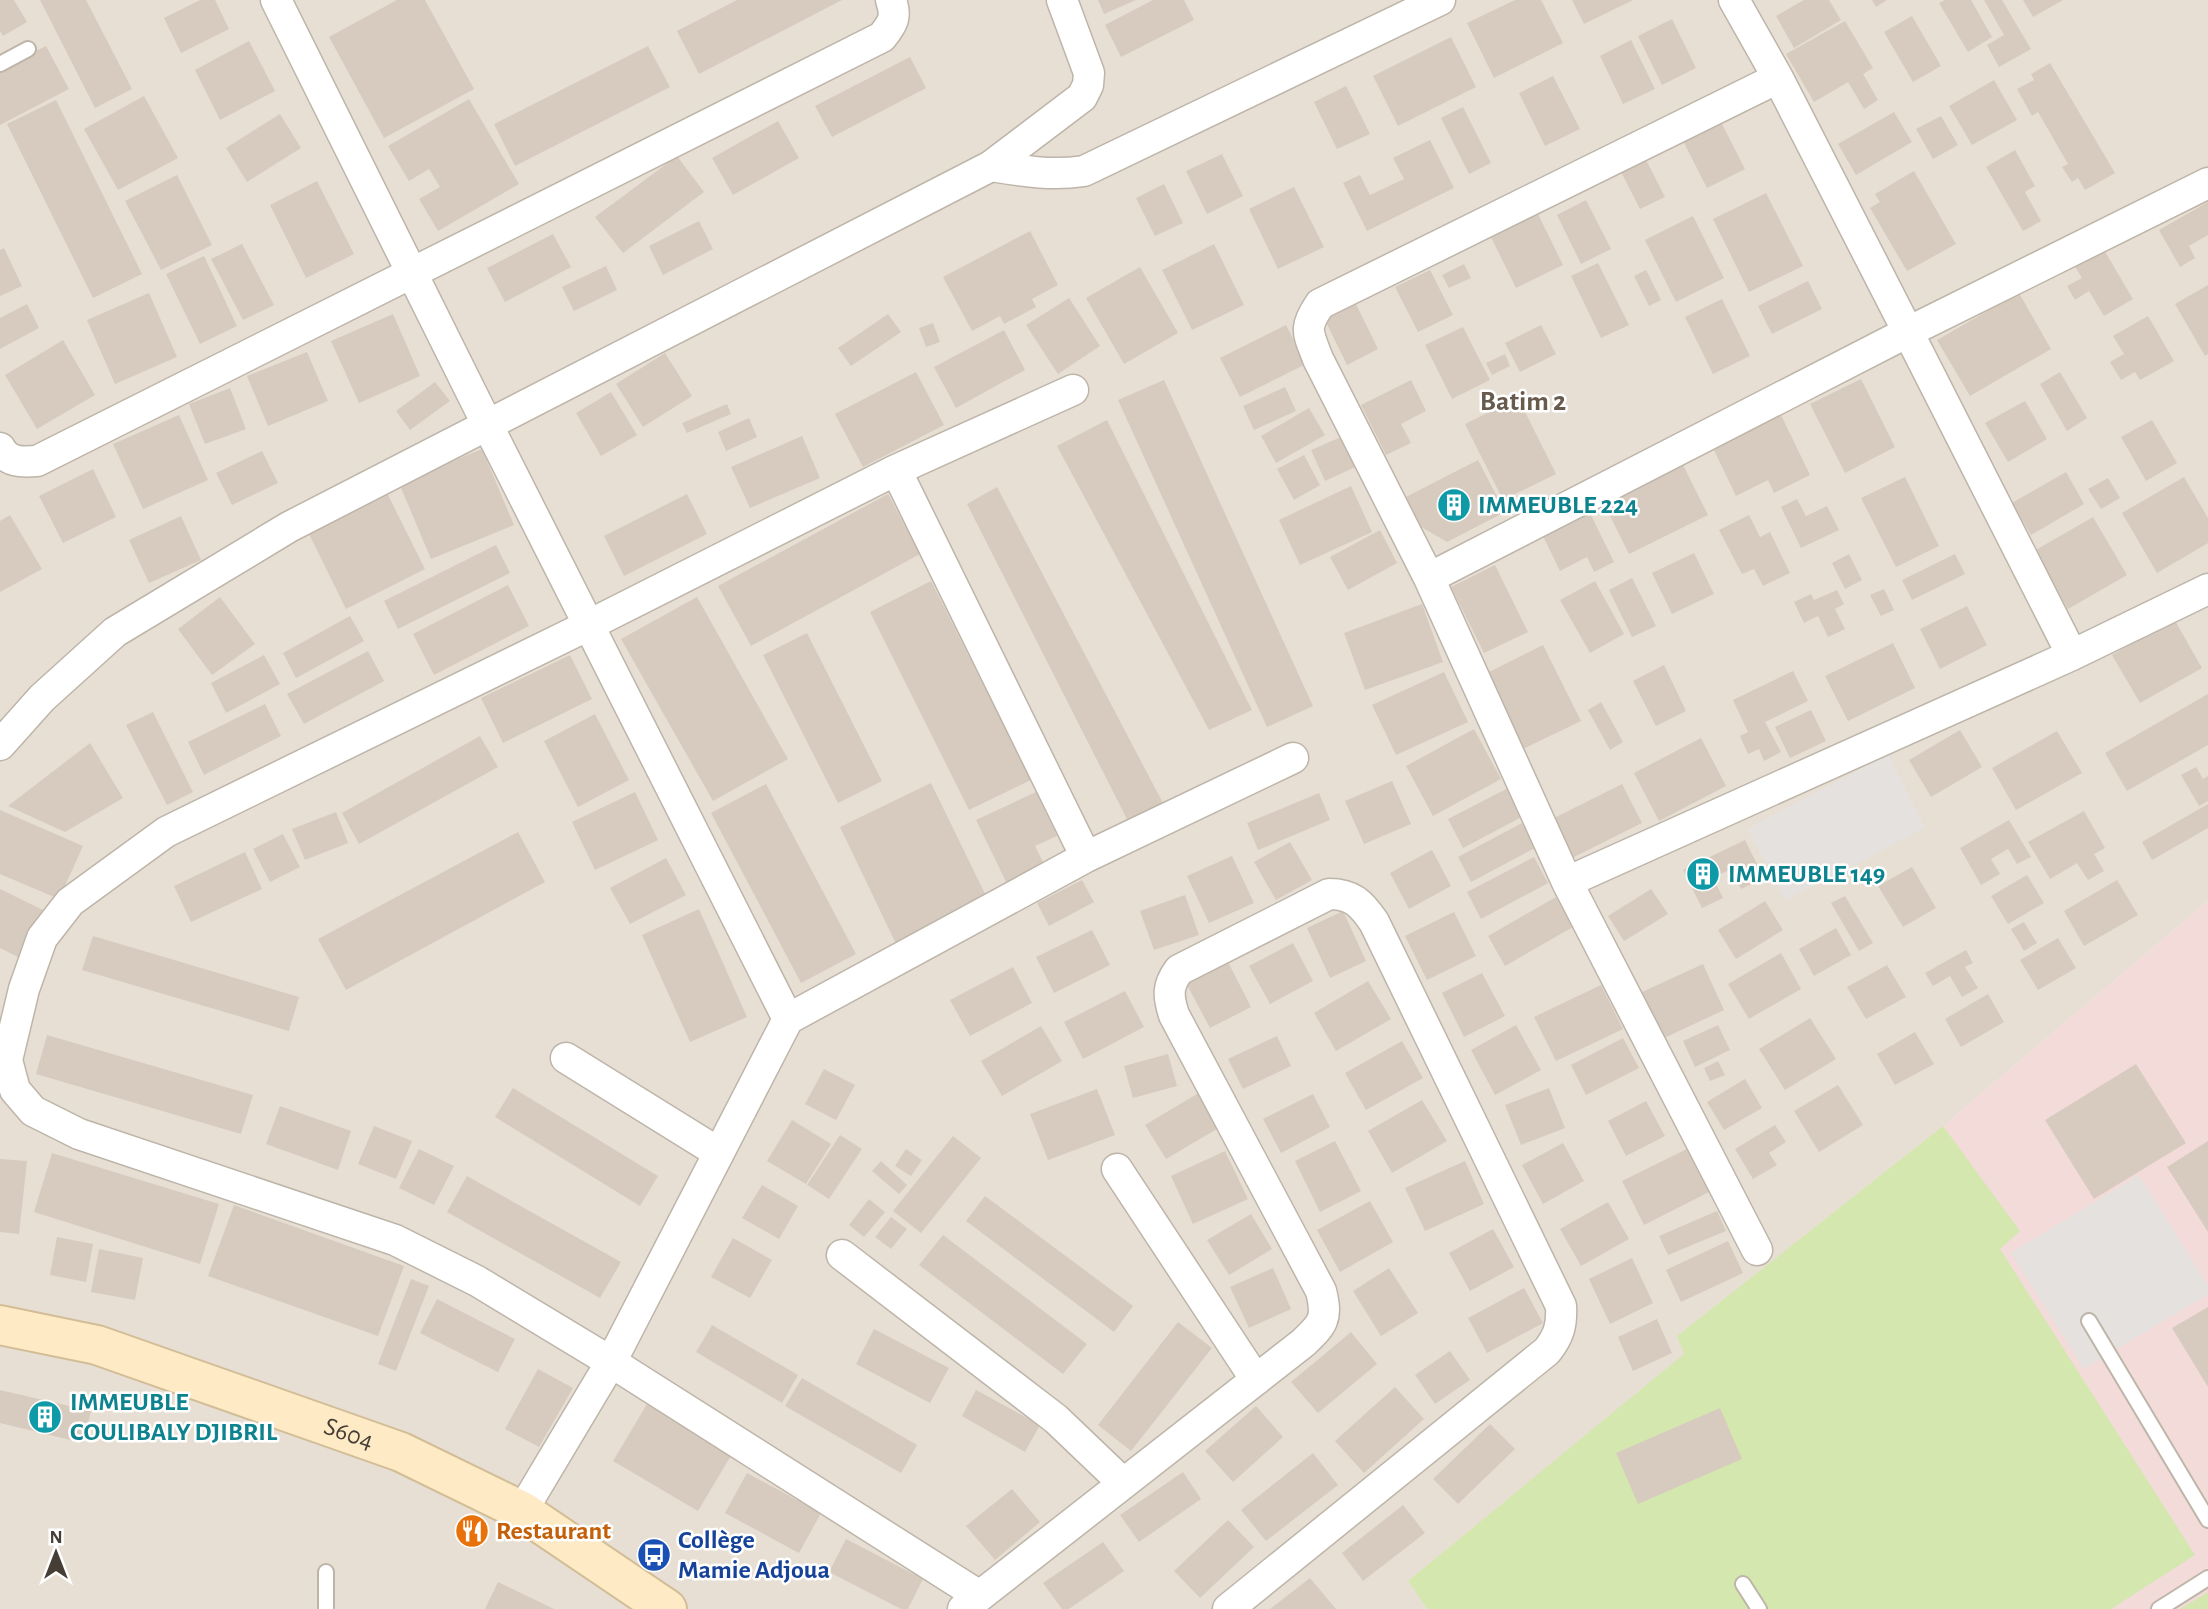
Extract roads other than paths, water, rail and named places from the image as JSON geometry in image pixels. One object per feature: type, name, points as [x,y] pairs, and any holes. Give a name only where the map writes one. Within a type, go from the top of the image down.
[{"type":"street","points":[[276,0],[788,1019]]},
{"type":"street","points":[[0,448],[2,453],[16,462],[37,461],[413,273],[882,37],[894,22],[891,0]]},
{"type":"street","points":[[0,745],[42,698],[115,632],[289,527],[990,166],[1082,97],[1088,85],[1089,73],[1062,0]]},
{"type":"street","points":[[990,166],[1035,174],[1060,175],[1084,171],[1440,0]]},
{"type":"street","points":[[1740,2],[2071,655]]},
{"type":"street","points":[[1757,1250],[1567,882],[1429,578],[1318,359],[1308,324],[1320,304],[1777,78]]},
{"type":"street","points":[[1429,578],[1908,331],[2208,183]]},
{"type":"street","points":[[1073,390],[896,470],[589,625],[166,832],[70,902],[42,938],[24,989],[7,1060],[15,1090],[33,1111],[79,1134],[395,1240],[477,1281],[611,1362],[971,1602],[1256,1380],[1324,1322],[1325,1306],[1321,1291],[1174,1014],[1170,1001],[1171,981],[1179,970],[1329,894],[1345,894],[1358,901],[1374,922],[1561,1306],[1562,1322],[1558,1337],[1547,1350],[1228,1609]]},
{"type":"street","points":[[896,470],[1086,857]]},
{"type":"street","points":[[1567,882],[2071,655],[2208,589]]},
{"type":"street","points":[[522,1511],[611,1362],[788,1019],[1086,857],[1293,758]]},
{"type":"street","points":[[566,1058],[719,1153]]},
{"type":"street","points":[[1117,1169],[1256,1380]]},
{"type":"street","points":[[842,1255],[1056,1419],[1123,1483]]},
{"type":"street","name":"S604","points":[[0,1325],[97,1345],[401,1452],[522,1511],[667,1609]]},
{"type":"lane","points":[[0,64],[28,49]]},
{"type":"lane","points":[[2089,1321],[2208,1520]]},
{"type":"lane","points":[[326,1572],[326,1609]]},
{"type":"lane","points":[[2160,1609],[2208,1578]]},
{"type":"lane","points":[[1743,1584],[1759,1609]]},
{"type":"place","name":"IMMEUBLE 224","points":[[1454,505]]},
{"type":"place","name":"IMMEUBLE 149","points":[[1703,874]]},
{"type":"place","name":"IMMEUBLE COULIBALY DJIBRIL","points":[[45,1417]]},
{"type":"place","name":"Restaurant","points":[[472,1531]]},
{"type":"place","name":"Collège Mamie Adjoua","points":[[654,1555]]},
{"type":"district","name":"Batim 2","points":[[1523,402]]}]
